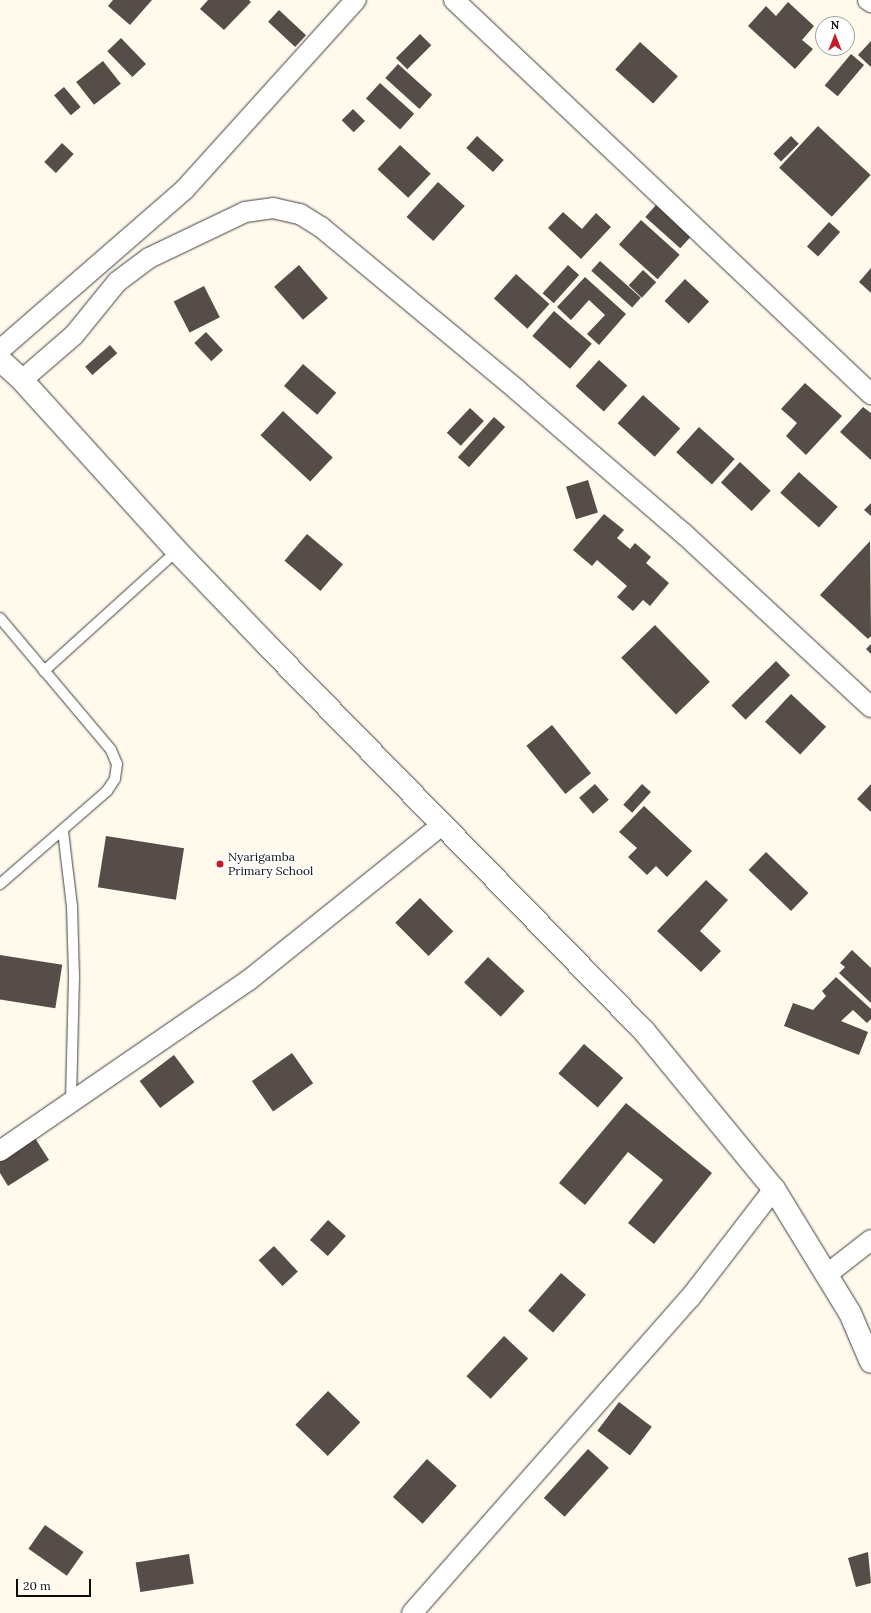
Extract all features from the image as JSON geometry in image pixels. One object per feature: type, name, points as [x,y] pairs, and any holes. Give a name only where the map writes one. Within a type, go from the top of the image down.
[{"type":"street","points":[[0,350],[185,189],[356,0]]},
{"type":"street","points":[[454,0],[871,394]]},
{"type":"street","points":[[22,380],[74,335],[117,282],[149,258],[245,212],[273,208],[300,214],[321,227],[512,385],[666,518],[871,707]]},
{"type":"street","points":[[0,360],[22,380],[177,551],[644,1031],[774,1189],[850,1313],[871,1362]]},
{"type":"street","points":[[0,1151],[249,980],[443,824]]},
{"type":"street","points":[[412,1613],[690,1298],[774,1189]]},
{"type":"street","points":[[826,1275],[871,1240]]},
{"type":"lane","points":[[44,671],[177,551]]},
{"type":"lane","points":[[0,618],[111,750],[117,764],[115,779],[106,791],[63,831],[0,884]]},
{"type":"lane","points":[[63,831],[71,891],[74,961],[71,1101]]},
{"type":"building","points":[[113,0],[152,0],[130,25],[108,6]]},
{"type":"building","points":[[208,0],[249,0],[251,2],[224,30],[200,9]]},
{"type":"building","points":[[788,2],[814,26],[802,40],[813,49],[795,69],[748,26],[766,6],[776,16]]},
{"type":"building","points":[[279,10],[306,35],[295,47],[268,22]]},
{"type":"building","points":[[420,34],[431,45],[407,69],[396,58]]},
{"type":"building","points":[[121,38],[146,64],[132,77],[107,51]]},
{"type":"building","points":[[871,41],[871,67],[858,55]]},
{"type":"building","points":[[640,42],[678,76],[653,104],[615,69]]},
{"type":"building","points":[[849,56],[853,56],[864,65],[838,96],[825,85]]},
{"type":"building","points":[[103,61],[121,84],[94,105],[76,82]]},
{"type":"building","points":[[398,64],[432,95],[419,109],[385,78]]},
{"type":"building","points":[[380,83],[414,114],[400,129],[366,99]]},
{"type":"building","points":[[64,87],[81,107],[71,115],[54,95]]},
{"type":"building","points":[[353,109],[365,121],[354,132],[342,120]]},
{"type":"building","points":[[818,126],[871,175],[832,217],[779,168]]},
{"type":"building","points":[[477,136],[504,160],[493,172],[466,148]]},
{"type":"building","points":[[791,136],[799,144],[781,161],[773,154]]},
{"type":"building","points":[[62,143],[74,154],[56,173],[44,162]]},
{"type":"building","points":[[400,145],[431,174],[408,198],[377,169]]},
{"type":"building","points":[[438,182],[465,206],[433,241],[407,217]]},
{"type":"building","points":[[656,205],[691,236],[680,248],[645,217]]},
{"type":"building","points":[[563,212],[582,229],[596,213],[611,227],[581,259],[548,228]]},
{"type":"building","points":[[641,220],[680,255],[658,279],[619,245]]},
{"type":"building","points":[[829,222],[840,232],[818,257],[807,247]]},
{"type":"building","points":[[600,261],[641,298],[632,307],[591,271]]},
{"type":"building","points":[[299,265],[328,298],[303,320],[274,287]]},
{"type":"building","points":[[568,265],[579,275],[554,303],[543,293]]},
{"type":"building","points":[[871,268],[871,293],[859,282]]},
{"type":"building","points":[[643,270],[656,282],[642,298],[629,285]]},
{"type":"building","points":[[516,274],[549,304],[527,329],[494,299]]},
{"type":"building","points":[[585,277],[626,314],[599,345],[587,334],[605,315],[589,300],[571,320],[557,307]]},
{"type":"building","points":[[685,279],[709,302],[689,323],[665,301]]},
{"type":"building","points":[[204,286],[220,317],[190,333],[174,301]]},
{"type":"building","points":[[554,311],[592,344],[570,369],[532,336]]},
{"type":"building","points":[[206,332],[223,350],[211,361],[194,343]]},
{"type":"building","points":[[110,345],[117,353],[92,375],[85,367]]},
{"type":"building","points":[[599,360],[627,385],[604,411],[576,386]]},
{"type":"building","points":[[303,364],[336,393],[317,415],[284,386]]},
{"type":"building","points":[[805,383],[842,416],[806,455],[786,436],[797,423],[781,409]]},
{"type":"building","points":[[643,395],[680,428],[655,457],[618,423]]},
{"type":"building","points":[[863,407],[871,413],[871,460],[840,432]]},
{"type":"building","points":[[470,408],[484,421],[461,446],[447,433]]},
{"type":"building","points":[[283,411],[333,457],[310,482],[260,435]]},
{"type":"building","points":[[494,417],[505,427],[469,467],[458,457]]},
{"type":"building","points":[[699,427],[735,459],[712,484],[676,452]]},
{"type":"building","points":[[740,462],[771,491],[752,511],[721,482]]},
{"type":"building","points":[[799,472],[838,507],[819,528],[780,493]]},
{"type":"building","points":[[588,480],[598,513],[576,519],[566,487]]},
{"type":"building","points":[[871,503],[871,516],[864,510]]},
{"type":"building","points":[[604,514],[624,530],[617,538],[630,549],[635,543],[651,557],[646,563],[669,583],[650,606],[643,600],[633,611],[617,597],[627,586],[597,560],[592,566],[573,550]]},
{"type":"building","points":[[307,534],[343,564],[321,591],[285,561]]},
{"type":"building","points":[[870,541],[871,636],[868,639],[820,595]]},
{"type":"building","points":[[655,625],[710,682],[676,714],[621,658]]},
{"type":"building","points":[[871,644],[871,654],[866,649]]},
{"type":"building","points":[[776,661],[790,675],[746,720],[731,706]]},
{"type":"building","points":[[791,694],[826,727],[800,755],[765,722]]},
{"type":"building","points":[[552,725],[591,773],[565,794],[526,746]]},
{"type":"building","points":[[595,784],[609,800],[593,814],[579,798]]},
{"type":"building","points":[[642,784],[651,792],[632,813],[623,805]]},
{"type":"building","points":[[871,784],[871,812],[857,799]]},
{"type":"building","points":[[644,806],[692,851],[667,877],[656,866],[647,875],[628,857],[637,848],[619,832]]},
{"type":"building","points":[[106,836],[184,848],[176,900],[98,887]]},
{"type":"building","points":[[766,852],[808,893],[791,911],[749,870]]},
{"type":"building","points":[[706,880],[728,900],[700,931],[721,951],[701,972],[657,931]]},
{"type":"building","points":[[420,898],[453,931],[428,956],[395,923]]},
{"type":"building","points":[[852,950],[871,968],[871,1003],[839,973],[845,967],[840,963]]},
{"type":"building","points":[[0,955],[62,965],[55,1008],[0,1000]]},
{"type":"building","points":[[488,957],[525,991],[501,1017],[464,983]]},
{"type":"building","points":[[836,977],[871,1009],[871,1019],[867,1023],[853,1010],[841,1021],[868,1032],[859,1055],[784,1026],[793,1003],[813,1010],[826,996],[822,991]]},
{"type":"building","points":[[584,1044],[623,1078],[598,1108],[558,1073]]},
{"type":"building","points":[[292,1053],[313,1083],[273,1111],[252,1081]]},
{"type":"building","points":[[174,1055],[194,1082],[160,1108],[140,1081]]},
{"type":"building","points":[[626,1103],[712,1173],[654,1244],[628,1223],[663,1180],[628,1152],[585,1205],[559,1183]]},
{"type":"building","points":[[33,1135],[49,1160],[8,1186],[0,1173],[0,1156]]},
{"type":"building","points":[[328,1220],[346,1236],[328,1256],[310,1240]]},
{"type":"building","points":[[274,1246],[298,1272],[283,1286],[259,1260]]},
{"type":"building","points":[[561,1273],[586,1295],[553,1332],[528,1311]]},
{"type":"building","points":[[504,1336],[528,1359],[491,1399],[466,1376]]},
{"type":"building","points":[[328,1391],[360,1422],[328,1456],[295,1425]]},
{"type":"building","points":[[619,1402],[652,1427],[630,1455],[597,1431]]},
{"type":"building","points":[[588,1449],[609,1468],[565,1517],[544,1498]]},
{"type":"building","points":[[427,1459],[457,1486],[423,1524],[393,1497]]},
{"type":"building","points":[[45,1525],[84,1552],[67,1576],[28,1549]]},
{"type":"building","points":[[868,1552],[871,1583],[856,1587],[848,1558]]},
{"type":"building","points":[[189,1554],[194,1584],[140,1592],[136,1562]]},
{"type":"place","name":"Nyarigamba Primary School","points":[[220,864]]}]
